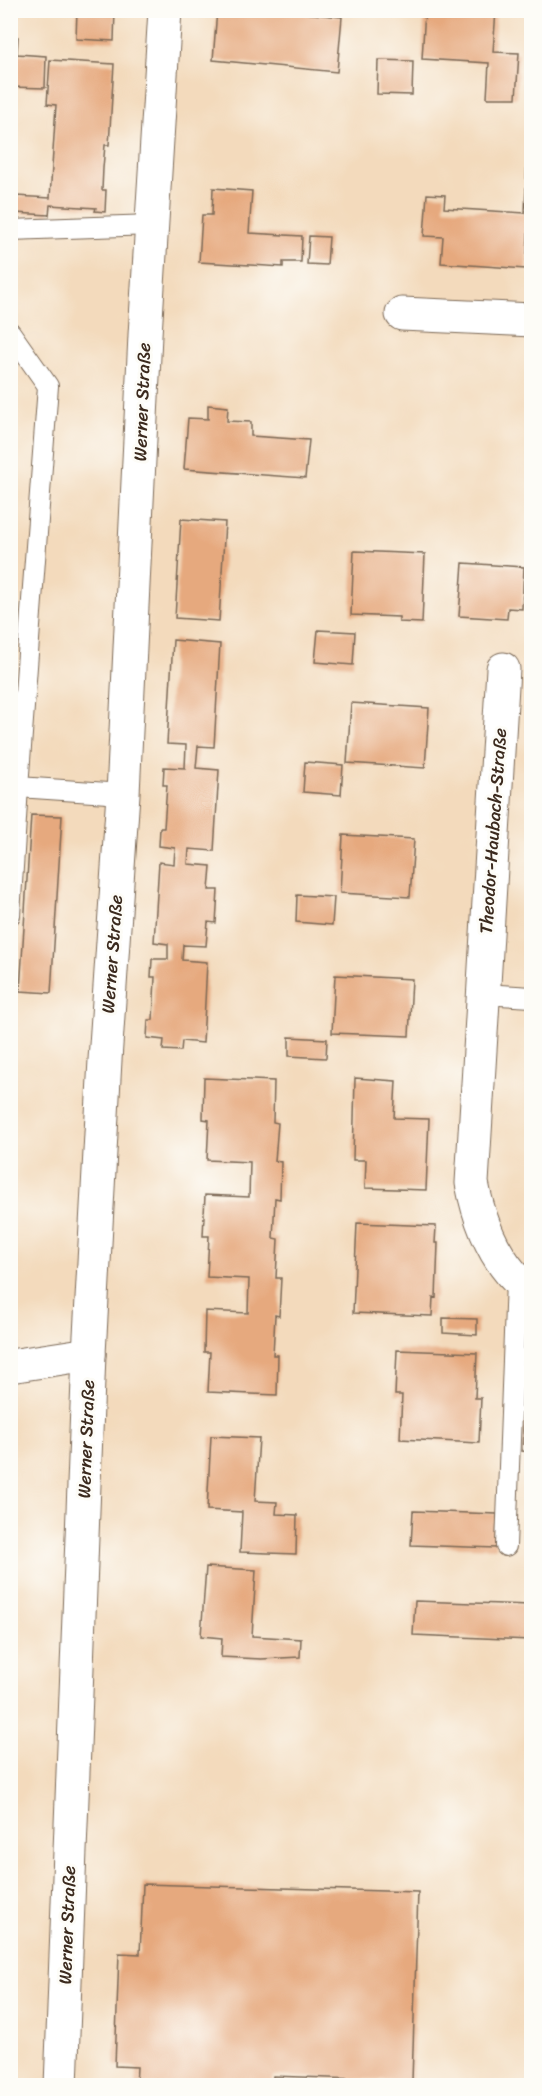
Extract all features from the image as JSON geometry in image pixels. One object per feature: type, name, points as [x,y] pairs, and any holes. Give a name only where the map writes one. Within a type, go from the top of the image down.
[{"type":"main road","name":"Werner Straße","points":[[62,2085],[89,1354],[105,1060],[123,794],[145,335],[165,10]]},
{"type":"main road","points":[[402,314],[531,320]]},
{"type":"main road","name":"Theodor-Haubach-Straße","points":[[503,669],[472,1183],[481,1223],[502,1263],[524,1287]]},
{"type":"main road","points":[[10,1366],[89,1354]]},
{"type":"lane","points":[[10,230],[152,225]]},
{"type":"lane","points":[[10,332],[48,386],[10,915]]},
{"type":"lane","points":[[18,787],[123,794]]},
{"type":"lane","points":[[483,994],[531,998]]},
{"type":"lane","name":"Theodor-Haubach-Straße","points":[[506,1546],[524,1287]]},
{"type":"building","points":[[77,10],[115,10],[114,41],[76,39]]},
{"type":"building","points":[[217,10],[304,10],[304,13],[342,17],[337,72],[213,60]]},
{"type":"building","points":[[425,10],[496,10],[493,52],[519,53],[516,98],[487,98],[489,63],[422,59]]},
{"type":"building","points":[[10,36],[18,37],[17,54],[46,56],[45,88],[10,87]]},
{"type":"building","points":[[50,60],[114,64],[109,145],[105,145],[103,168],[102,190],[106,190],[105,212],[95,211],[96,208],[50,205],[49,215],[15,213],[16,196],[50,198],[56,105],[47,104]]},
{"type":"building","points":[[378,60],[413,61],[412,95],[377,94]]},
{"type":"building","points":[[527,156],[531,156],[531,204],[526,269],[441,263],[443,237],[424,236],[427,194],[445,195],[444,208],[525,213]]},
{"type":"building","points":[[213,188],[252,191],[249,233],[302,236],[301,262],[283,262],[283,267],[199,262],[202,215],[212,215]]},
{"type":"building","points":[[309,236],[329,237],[327,265],[307,264]]},
{"type":"building","points":[[208,405],[228,407],[227,421],[251,422],[251,436],[309,440],[305,478],[184,469],[188,418],[208,419]]},
{"type":"building","points":[[181,519],[225,522],[219,621],[175,618]]},
{"type":"building","points":[[354,551],[425,554],[422,623],[399,622],[399,617],[351,615]]},
{"type":"building","points":[[463,563],[524,567],[522,609],[508,608],[507,619],[459,616]]},
{"type":"building","points":[[318,630],[355,632],[353,665],[315,662]]},
{"type":"building","points":[[173,640],[220,644],[214,747],[198,746],[196,768],[219,770],[214,851],[189,849],[188,864],[211,866],[209,890],[218,890],[216,923],[208,922],[206,946],[183,945],[182,960],[207,962],[203,1043],[182,1041],[181,1051],[163,1050],[164,1040],[147,1038],[148,1020],[153,1020],[155,977],[151,977],[152,959],[168,959],[168,944],[154,942],[159,862],[174,864],[175,848],[159,846],[160,828],[164,828],[167,785],[163,785],[164,767],[185,768],[186,745],[167,744]]},
{"type":"building","points":[[351,703],[429,708],[425,768],[347,763]]},
{"type":"building","points":[[305,762],[343,765],[341,795],[303,792]]},
{"type":"building","points":[[31,815],[62,816],[51,993],[20,991]]},
{"type":"building","points":[[343,835],[414,839],[410,897],[340,893]]},
{"type":"building","points":[[297,895],[334,897],[332,925],[296,922]]},
{"type":"building","points":[[335,975],[412,979],[409,1036],[332,1033]]},
{"type":"building","points":[[289,1037],[327,1039],[326,1058],[289,1056]]},
{"type":"building","points":[[204,1078],[274,1081],[273,1122],[278,1123],[275,1161],[281,1162],[280,1199],[275,1198],[273,1238],[278,1239],[276,1278],[281,1278],[279,1316],[275,1315],[273,1355],[278,1355],[277,1395],[208,1392],[210,1352],[204,1352],[205,1311],[248,1313],[249,1279],[207,1277],[209,1236],[203,1236],[205,1195],[249,1197],[250,1162],[207,1160],[209,1120],[203,1119]]},
{"type":"building","points":[[355,1078],[396,1081],[394,1118],[429,1119],[426,1190],[365,1188],[366,1160],[353,1160]]},
{"type":"building","points":[[357,1223],[436,1226],[435,1243],[438,1243],[436,1298],[433,1297],[432,1316],[353,1313]]},
{"type":"building","points":[[443,1318],[477,1319],[477,1335],[443,1333]]},
{"type":"building","points":[[397,1350],[477,1353],[475,1398],[481,1398],[479,1443],[400,1439],[402,1395],[395,1395]]},
{"type":"building","points":[[524,1412],[531,1412],[531,1452],[522,1451]]},
{"type":"building","points":[[211,1436],[259,1438],[255,1501],[277,1502],[276,1514],[297,1515],[296,1554],[240,1552],[242,1512],[207,1510]]},
{"type":"building","points":[[413,1511],[497,1514],[496,1548],[411,1545]]},
{"type":"building","points":[[206,1567],[256,1570],[252,1636],[301,1639],[300,1657],[261,1659],[221,1657],[222,1638],[201,1636]]},
{"type":"building","points":[[415,1601],[531,1605],[531,1640],[413,1635]]},
{"type":"building","points":[[143,1884],[418,1892],[412,2081],[273,2076],[272,2085],[136,2085],[137,2067],[115,2066],[119,1953],[140,1954]]}]
